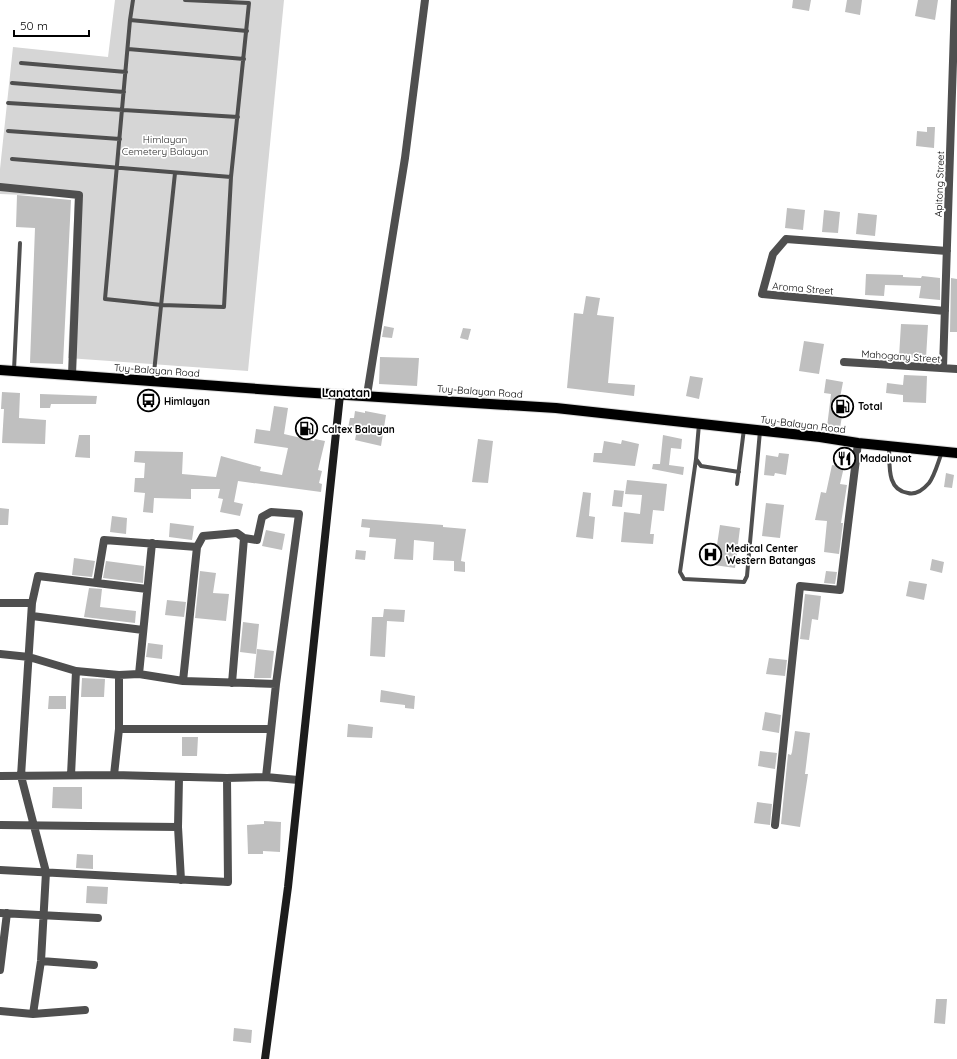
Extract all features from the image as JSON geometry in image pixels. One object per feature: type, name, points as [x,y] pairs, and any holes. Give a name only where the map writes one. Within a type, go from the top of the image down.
[{"type":"main road","name":"Tuy-Balayan Road","points":[[0,370],[340,395],[367,395],[556,408],[957,453]]},
{"type":"street","points":[[367,395],[406,158],[425,0]]},
{"type":"street","name":"Apitong Street","points":[[943,368],[955,0]]},
{"type":"street","points":[[0,187],[79,195],[72,375]]},
{"type":"street","name":"Aroma Street","points":[[945,311],[762,294],[773,254],[786,239],[947,251]]},
{"type":"street","name":"Mahogany Street","points":[[844,362],[957,369]]},
{"type":"street","points":[[265,1059],[288,887],[298,780],[340,395]]},
{"type":"street","points":[[775,825],[800,586],[840,590],[858,443]]},
{"type":"street","points":[[183,681],[197,547],[202,536],[237,533],[244,538],[257,540],[262,517],[271,512],[299,514],[276,684],[266,777]]},
{"type":"street","points":[[232,683],[244,538]]},
{"type":"street","points":[[97,582],[104,540],[152,542],[197,547]]},
{"type":"street","points":[[139,674],[152,542]]},
{"type":"street","points":[[33,1014],[41,961],[46,872],[21,776],[32,603],[38,576],[147,589]]},
{"type":"street","points":[[0,603],[32,603]]},
{"type":"street","points":[[32,616],[143,630]]},
{"type":"street","points":[[0,654],[29,657],[76,671],[119,675],[139,674],[183,681],[276,684]]},
{"type":"street","points":[[71,776],[76,671]]},
{"type":"street","points":[[114,775],[119,729],[119,675]]},
{"type":"street","points":[[119,729],[271,729]]},
{"type":"street","points":[[0,776],[114,775],[179,778],[266,777],[298,780]]},
{"type":"street","points":[[179,778],[178,827],[181,880]]},
{"type":"street","points":[[0,870],[228,882],[227,778]]},
{"type":"street","points":[[0,826],[178,827]]},
{"type":"street","points":[[0,970],[3,913],[98,918]]},
{"type":"street","points":[[41,961],[94,965]]},
{"type":"street","points":[[0,1011],[33,1014],[85,1010]]},
{"type":"lane","points":[[134,0],[130,20],[105,299],[162,305],[224,307],[231,177],[249,3],[185,0]]},
{"type":"lane","points":[[130,20],[246,31]]},
{"type":"lane","points":[[128,49],[244,59]]},
{"type":"lane","points":[[21,63],[126,72]]},
{"type":"lane","points":[[12,82],[124,92]]},
{"type":"lane","points":[[8,103],[238,117]]},
{"type":"lane","points":[[8,131],[120,139]]},
{"type":"lane","points":[[12,159],[231,177]]},
{"type":"lane","points":[[153,382],[175,173]]},
{"type":"lane","points":[[14,371],[20,243]]},
{"type":"lane","points":[[699,424],[696,459],[680,572],[684,579],[693,581],[744,582],[747,576],[760,430]]},
{"type":"lane","points":[[737,484],[744,428]]},
{"type":"lane","points":[[889,445],[890,475],[893,485],[900,492],[914,494],[922,490],[929,482],[942,452]]},
{"type":"lane","points":[[696,459],[701,466],[738,472]]},
{"type":"green space","name":"Himlayan Cemetery Balayan","points":[[115,0],[284,0],[248,371],[68,358],[75,197],[0,194],[0,169],[13,47],[108,57]]},
{"type":"building","points":[[793,0],[811,0],[809,11],[792,8]]},
{"type":"building","points":[[847,0],[862,0],[860,15],[845,12]]},
{"type":"building","points":[[918,0],[938,0],[935,20],[915,16]]},
{"type":"building","points":[[927,127],[935,127],[934,148],[916,146],[917,131],[927,132]]},
{"type":"building","points":[[17,195],[71,200],[63,364],[30,363],[35,228],[16,227]]},
{"type":"building","points":[[787,208],[805,210],[803,230],[785,228]]},
{"type":"building","points":[[824,210],[840,212],[838,233],[822,232]]},
{"type":"building","points":[[858,213],[877,215],[875,236],[856,234]]},
{"type":"building","points":[[866,274],[940,278],[940,300],[919,298],[921,286],[885,285],[884,296],[865,295]]},
{"type":"building","points":[[951,278],[957,279],[957,332],[950,332]]},
{"type":"building","points":[[586,296],[600,298],[597,315],[614,317],[608,383],[635,385],[634,396],[567,388],[574,313],[583,314]]},
{"type":"building","points":[[901,324],[928,325],[926,358],[899,357]]},
{"type":"building","points":[[384,326],[394,328],[392,338],[382,337]]},
{"type":"building","points":[[463,328],[471,329],[468,340],[460,338]]},
{"type":"building","points":[[804,341],[824,344],[819,374],[799,371]]},
{"type":"building","points":[[380,357],[419,358],[417,386],[379,384]]},
{"type":"building","points":[[904,375],[927,376],[926,403],[903,402],[903,395],[886,393],[887,383],[903,385]]},
{"type":"building","points":[[690,376],[703,378],[699,399],[686,396]]},
{"type":"building","points":[[826,379],[843,382],[839,403],[844,404],[840,428],[827,427],[831,394],[824,393]]},
{"type":"building","points":[[2,392],[20,393],[19,418],[46,420],[45,444],[2,443],[4,409],[1,409]]},
{"type":"building","points":[[40,394],[97,396],[96,404],[51,404],[50,408],[40,408]]},
{"type":"building","points":[[274,406],[288,408],[284,434],[314,441],[315,439],[325,441],[318,470],[322,471],[319,483],[322,484],[321,492],[238,481],[234,502],[243,504],[240,516],[220,512],[223,499],[218,498],[220,489],[191,489],[191,499],[154,498],[153,513],[143,512],[145,493],[134,492],[135,478],[144,478],[145,463],[134,462],[135,451],[183,452],[182,474],[216,477],[221,456],[261,467],[260,471],[282,475],[288,448],[254,443],[256,429],[270,431]]},
{"type":"building","points":[[355,411],[365,413],[365,411],[386,415],[381,446],[355,440],[357,430],[348,428],[350,418],[354,418]]},
{"type":"building","points":[[79,435],[90,435],[90,458],[75,457]]},
{"type":"building","points":[[663,435],[682,439],[681,449],[671,448],[669,465],[684,467],[683,475],[652,469],[653,464],[660,464]]},
{"type":"building","points":[[478,439],[493,441],[488,483],[472,482]]},
{"type":"building","points":[[622,440],[639,444],[635,466],[593,462],[594,453],[602,453],[604,441],[621,444]]},
{"type":"building","points":[[779,453],[789,454],[786,475],[775,473],[774,476],[764,475],[766,455],[778,457]]},
{"type":"building","points":[[832,465],[844,467],[840,484],[847,485],[841,523],[843,523],[839,554],[824,552],[827,521],[815,520],[821,492],[826,493]]},
{"type":"building","points":[[946,473],[954,475],[952,488],[944,487]]},
{"type":"building","points":[[627,480],[667,484],[664,511],[653,510],[650,534],[654,534],[653,544],[621,542],[624,512],[640,514],[642,495],[625,494]]},
{"type":"building","points":[[614,490],[624,491],[622,507],[612,506]]},
{"type":"building","points":[[583,492],[591,493],[589,516],[595,517],[593,539],[576,537]]},
{"type":"building","points":[[766,503],[784,505],[780,538],[762,536]]},
{"type":"building","points":[[0,508],[9,509],[8,525],[0,525]]},
{"type":"building","points":[[112,516],[127,518],[126,534],[110,532]]},
{"type":"building","points":[[362,519],[443,525],[443,527],[466,529],[461,561],[465,562],[465,572],[454,571],[454,561],[433,560],[434,542],[414,540],[413,560],[394,559],[396,539],[369,537],[370,528],[361,527]]},
{"type":"building","points":[[170,523],[194,526],[192,540],[169,537]]},
{"type":"building","points":[[720,525],[740,528],[735,568],[714,565]]},
{"type":"building","points":[[266,530],[285,534],[282,550],[262,546]]},
{"type":"building","points":[[356,550],[366,551],[365,560],[355,559]]},
{"type":"building","points":[[74,558],[95,561],[92,577],[72,575]]},
{"type":"building","points":[[932,559],[944,562],[942,573],[930,570]]},
{"type":"building","points":[[106,561],[144,566],[143,583],[103,578]]},
{"type":"building","points":[[200,571],[216,573],[213,593],[229,594],[226,621],[195,618]]},
{"type":"building","points":[[826,571],[837,572],[835,584],[824,583]]},
{"type":"building","points":[[909,581],[927,584],[924,600],[906,596]]},
{"type":"building","points":[[89,588],[102,589],[100,607],[136,611],[135,623],[84,617]]},
{"type":"building","points":[[805,594],[821,596],[818,620],[812,619],[809,640],[800,639]]},
{"type":"building","points":[[167,600],[186,602],[184,617],[165,615]]},
{"type":"building","points":[[384,609],[405,610],[404,622],[387,621],[385,657],[370,656],[372,617],[383,617]]},
{"type":"building","points":[[243,622],[259,624],[256,654],[240,652]]},
{"type":"building","points":[[148,643],[163,645],[162,659],[146,657]]},
{"type":"building","points":[[257,649],[274,651],[271,678],[254,678]]},
{"type":"building","points":[[769,658],[787,660],[785,676],[766,674]]},
{"type":"building","points":[[82,678],[105,679],[104,697],[81,697]]},
{"type":"building","points":[[381,690],[415,696],[414,709],[405,708],[405,705],[380,702]]},
{"type":"building","points":[[49,696],[66,696],[66,709],[48,709]]},
{"type":"building","points":[[765,712],[781,715],[779,733],[762,730]]},
{"type":"building","points":[[348,724],[373,727],[372,738],[347,737]]},
{"type":"building","points":[[795,731],[810,733],[805,774],[808,774],[800,827],[781,824],[788,754],[791,755],[792,752]]},
{"type":"building","points":[[182,737],[198,737],[197,756],[182,756]]},
{"type":"building","points":[[760,751],[777,753],[775,769],[758,766]]},
{"type":"building","points":[[53,787],[82,787],[82,809],[52,808]]},
{"type":"building","points":[[757,802],[772,804],[770,825],[754,823]]},
{"type":"building","points":[[264,821],[281,822],[280,852],[263,851],[263,854],[248,854],[247,825],[264,824]]},
{"type":"building","points":[[77,854],[93,855],[93,869],[76,868]]},
{"type":"building","points":[[87,886],[108,887],[107,904],[86,903]]},
{"type":"building","points":[[936,999],[947,999],[945,1024],[934,1023]]},
{"type":"building","points":[[234,1028],[252,1030],[251,1043],[233,1041]]},
{"type":"place","name":"Himlayan","points":[[148,401]]},
{"type":"place","name":"Total","points":[[842,406]]},
{"type":"place","name":"Caltex Balayan","points":[[307,429]]},
{"type":"place","name":"Madalunot","points":[[844,458]]},
{"type":"place","name":"Medical Center Western Batangas","points":[[710,554]]},
{"type":"district","name":"Lanatan","points":[[346,393]]}]
